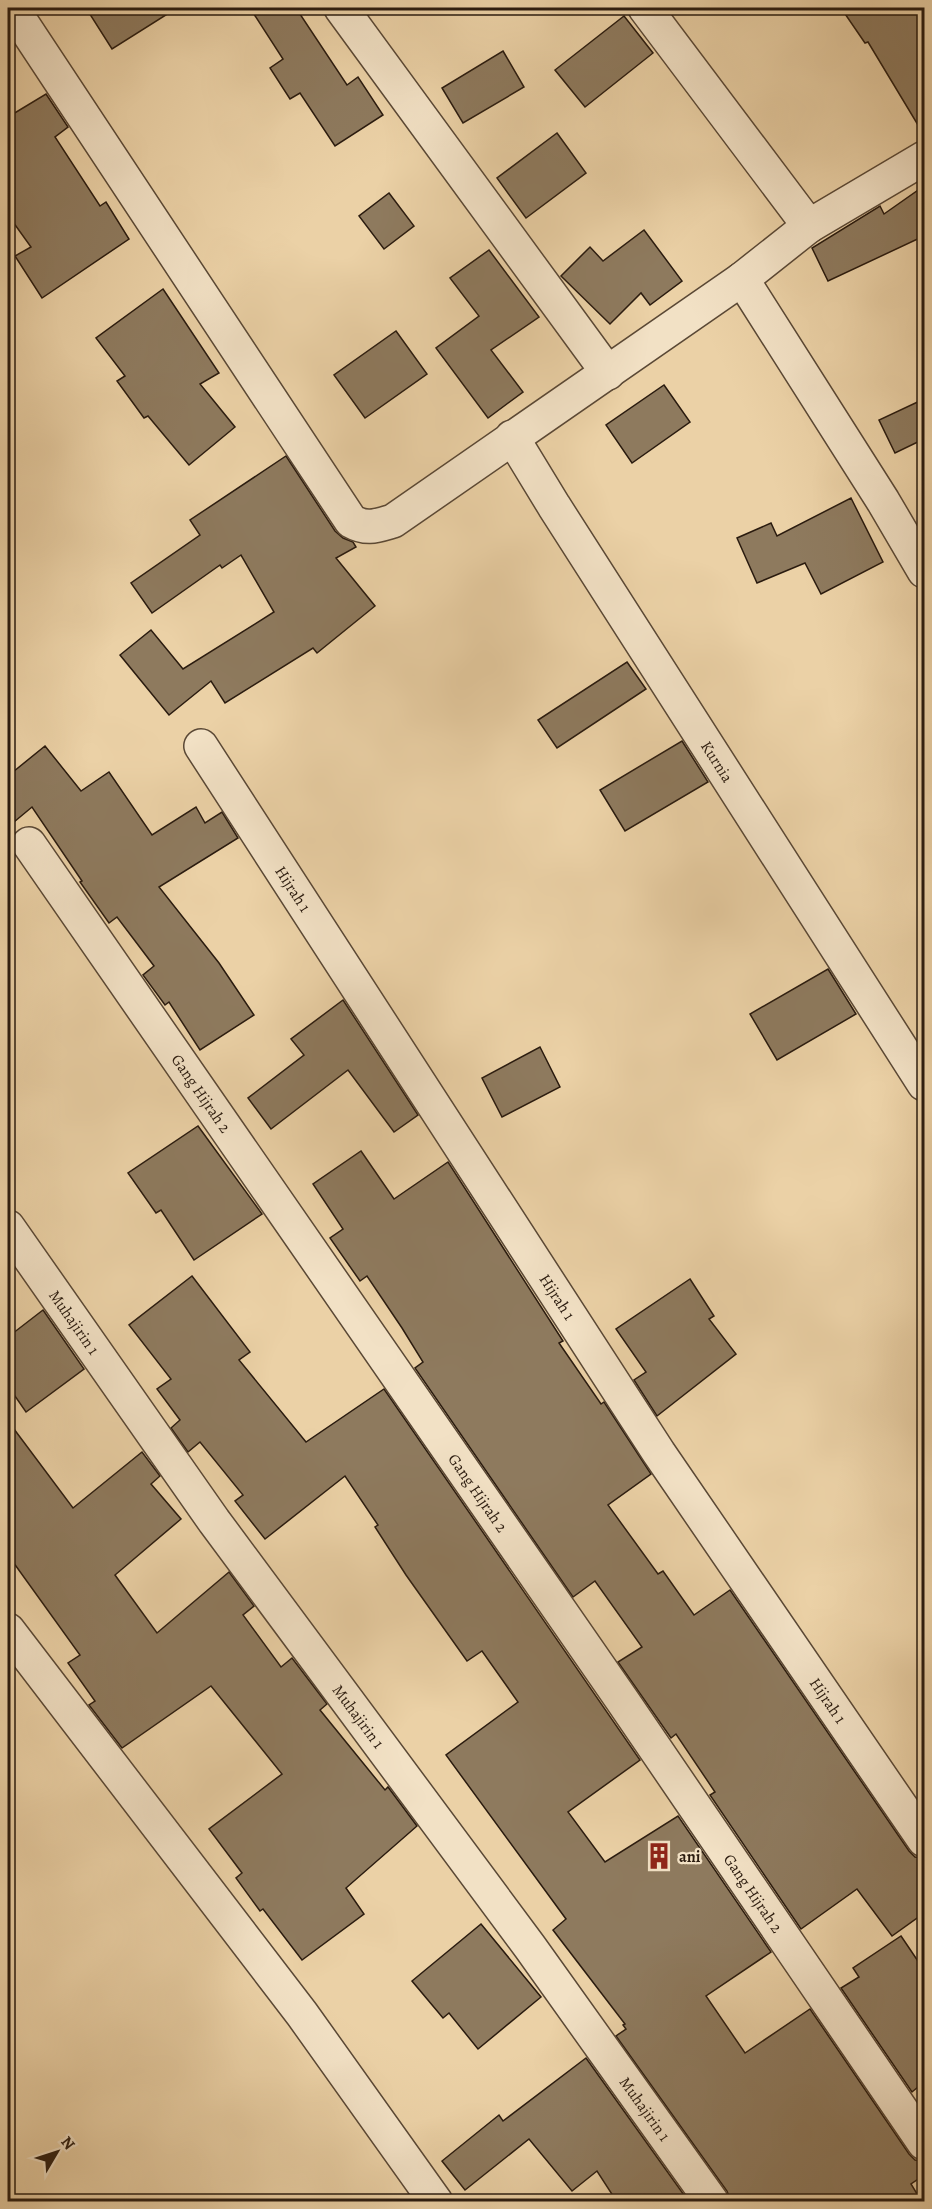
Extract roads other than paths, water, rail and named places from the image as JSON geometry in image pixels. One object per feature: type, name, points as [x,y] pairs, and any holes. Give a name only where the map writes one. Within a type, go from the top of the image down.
[{"type":"street","points":[[12,8],[351,521],[361,527],[374,527],[393,521],[742,279],[809,226],[924,158]]},
{"type":"street","points":[[341,8],[608,372]]},
{"type":"street","points":[[645,8],[809,226]]},
{"type":"street","points":[[742,279],[883,501],[924,571]]},
{"type":"street","name":"Kurnia","points":[[512,437],[924,1084]]},
{"type":"street","name":"Hijrah 1","points":[[201,746],[659,1453],[924,1840]]},
{"type":"street","name":"Gang Hijrah 2","points":[[29,844],[622,1700],[924,2143]]},
{"type":"street","name":"Muhajirin 1","points":[[8,1227],[214,1521],[530,1947],[712,2202]]},
{"type":"street","points":[[8,1630],[302,2014],[436,2202]]},
{"type":"place","name":"ani","points":[[659,1856]]}]
